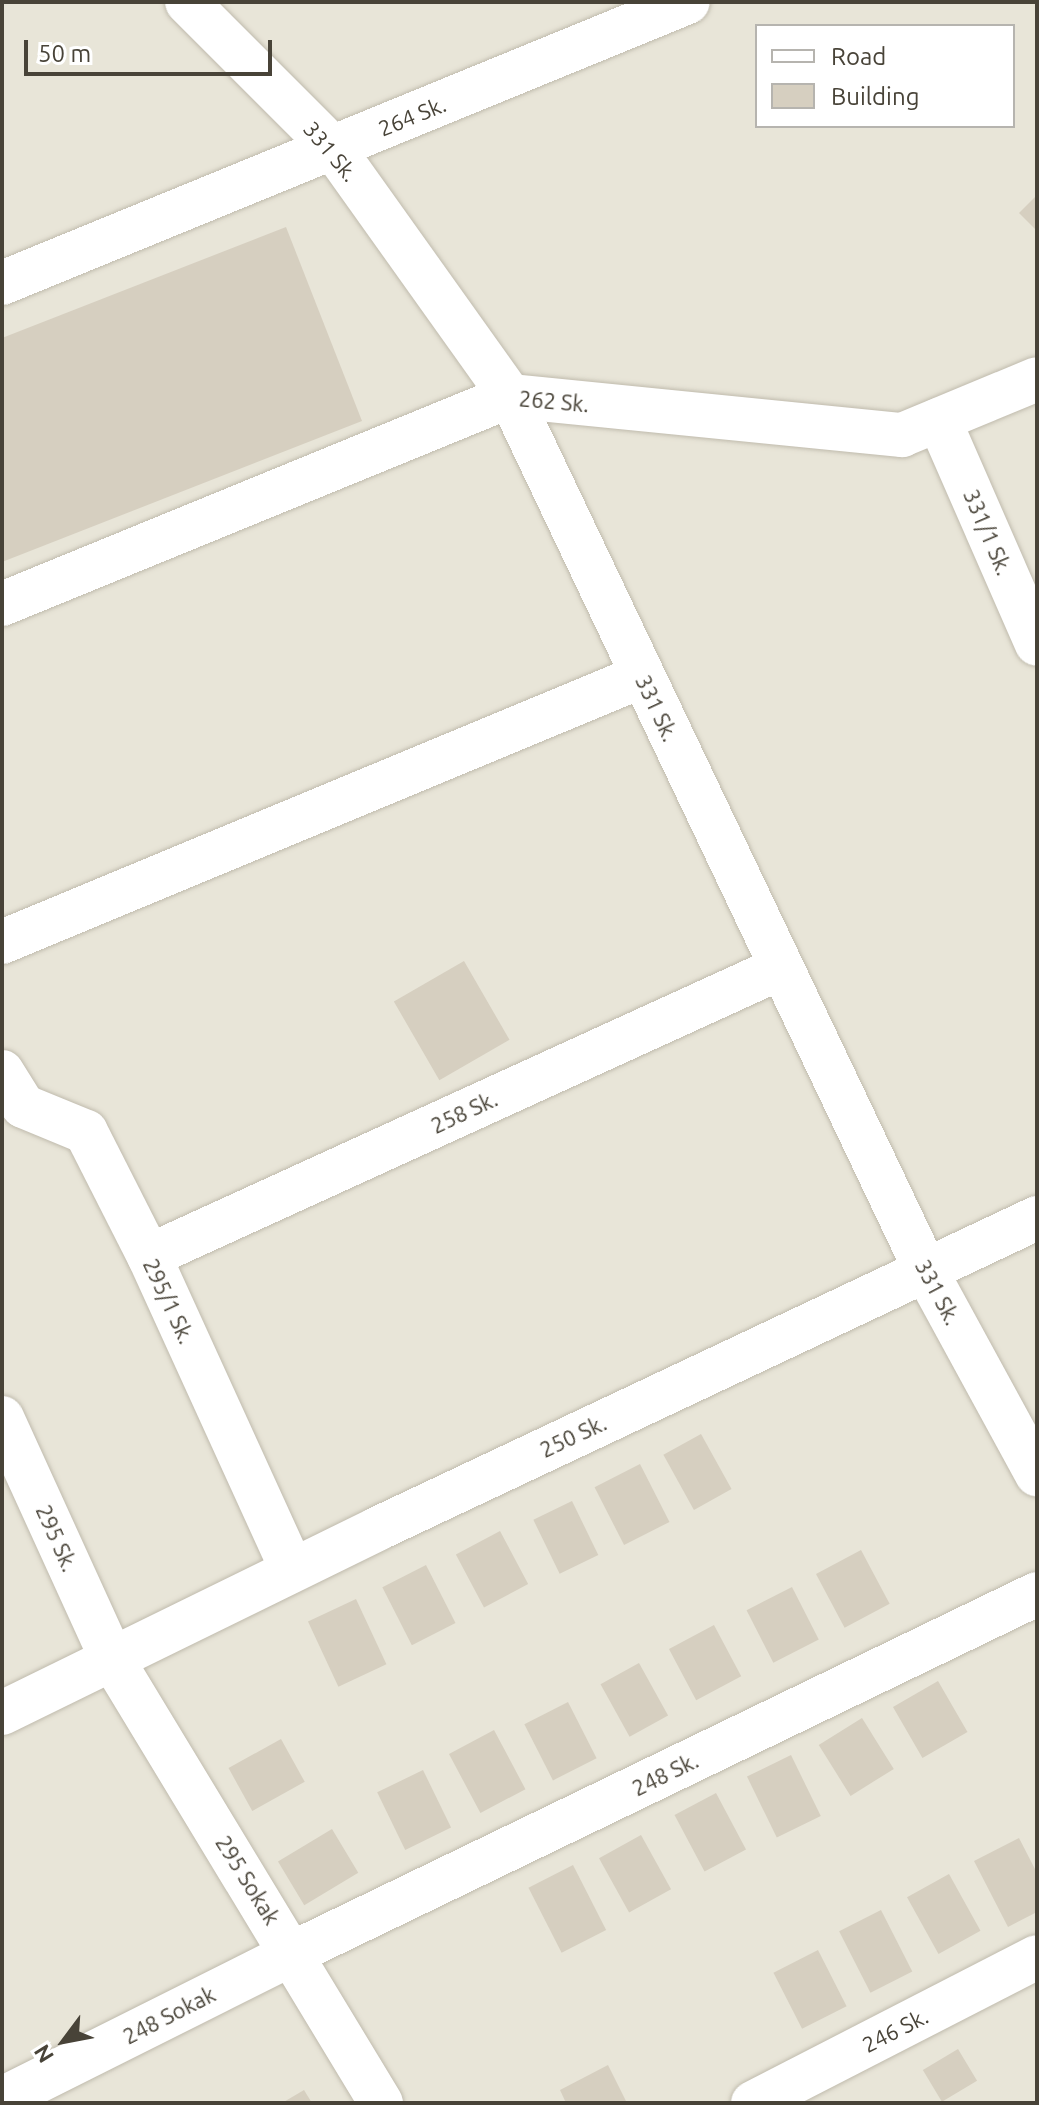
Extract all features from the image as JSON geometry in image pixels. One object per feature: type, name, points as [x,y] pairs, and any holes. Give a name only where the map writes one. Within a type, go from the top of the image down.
[{"type":"street","name":"331 Sk.","points":[[187,2],[333,148],[510,396],[925,1269],[1037,1474]]},
{"type":"street","name":"264 Sk.","points":[[2,283],[688,2]]},
{"type":"street","name":"262 Sk.","points":[[2,604],[510,396],[902,435],[1037,379]]},
{"type":"street","name":"331/1 Sk.","points":[[939,420],[1037,644]]},
{"type":"street","points":[[2,942],[642,676]]},
{"type":"street","name":"258 Sk.","points":[[149,1256],[780,968]]},
{"type":"street","name":"295/1 Sk.","points":[[2,1072],[23,1106],[86,1132],[149,1256],[292,1570]]},
{"type":"street","name":"250 Sk.","points":[[2,1713],[292,1570],[1037,1218]]},
{"type":"street","name":"295 Sk.","points":[[2,1418],[112,1659]]},
{"type":"street","name":"248 Sk.","points":[[293,1953],[1037,1594]]},
{"type":"street","name":"295 Sokak","points":[[112,1659],[293,1953],[381,2103]]},
{"type":"street","name":"248 Sokak","points":[[2,2099],[293,1953]]},
{"type":"street","name":"246 Sk.","points":[[753,2103],[1037,1957]]},
{"type":"shaded area","points":[[2,2],[1037,2],[1037,2103],[2,2103]]},
{"type":"building","points":[[1037,195],[1037,231],[1019,213]]},
{"type":"building","points":[[286,227],[362,421],[2,562],[2,338]]},
{"type":"building","points":[[464,961],[510,1040],[439,1080],[394,1002]]},
{"type":"building","points":[[701,1434],[732,1489],[694,1510],[663,1455]]},
{"type":"building","points":[[640,1464],[670,1522],[624,1545],[595,1487]]},
{"type":"building","points":[[572,1501],[598,1555],[560,1574],[533,1520]]},
{"type":"building","points":[[500,1531],[528,1584],[484,1607],[456,1554]]},
{"type":"building","points":[[861,1550],[890,1604],[845,1628],[816,1574]]},
{"type":"building","points":[[426,1565],[456,1623],[412,1645],[382,1587]]},
{"type":"building","points":[[792,1587],[819,1640],[773,1663],[747,1610]]},
{"type":"building","points":[[356,1599],[386,1664],[338,1687],[308,1621]]},
{"type":"building","points":[[714,1625],[741,1676],[696,1700],[669,1649]]},
{"type":"building","points":[[639,1663],[668,1715],[630,1737],[601,1684]]},
{"type":"building","points":[[938,1681],[967,1732],[922,1758],[893,1707]]},
{"type":"building","points":[[568,1702],[597,1758],[553,1780],[524,1724]]},
{"type":"building","points":[[862,1718],[894,1769],[851,1796],[819,1745]]},
{"type":"building","points":[[494,1730],[525,1789],[480,1813],[449,1754]]},
{"type":"building","points":[[281,1739],[305,1782],[252,1811],[229,1768]]},
{"type":"building","points":[[791,1755],[821,1816],[777,1838],[747,1776]]},
{"type":"building","points":[[423,1770],[451,1828],[405,1850],[377,1792]]},
{"type":"building","points":[[716,1793],[746,1850],[705,1872],[675,1815]]},
{"type":"building","points":[[332,1829],[358,1873],[304,1905],[278,1861]]},
{"type":"building","points":[[641,1835],[671,1889],[629,1912],[599,1858]]},
{"type":"building","points":[[1019,1838],[1037,1873],[1037,1912],[1008,1927],[974,1861]]},
{"type":"building","points":[[573,1865],[606,1930],[562,1953],[528,1888]]},
{"type":"building","points":[[949,1874],[981,1931],[939,1954],[907,1897]]},
{"type":"building","points":[[881,1910],[912,1971],[870,1993],[839,1931]]},
{"type":"building","points":[[818,1950],[847,2006],[802,2029],[773,1973]]},
{"type":"building","points":[[958,2049],[977,2081],[942,2102],[923,2070]]},
{"type":"building","points":[[608,2065],[627,2103],[566,2103],[560,2090]]},
{"type":"building","points":[[304,2090],[312,2103],[282,2103]]}]
